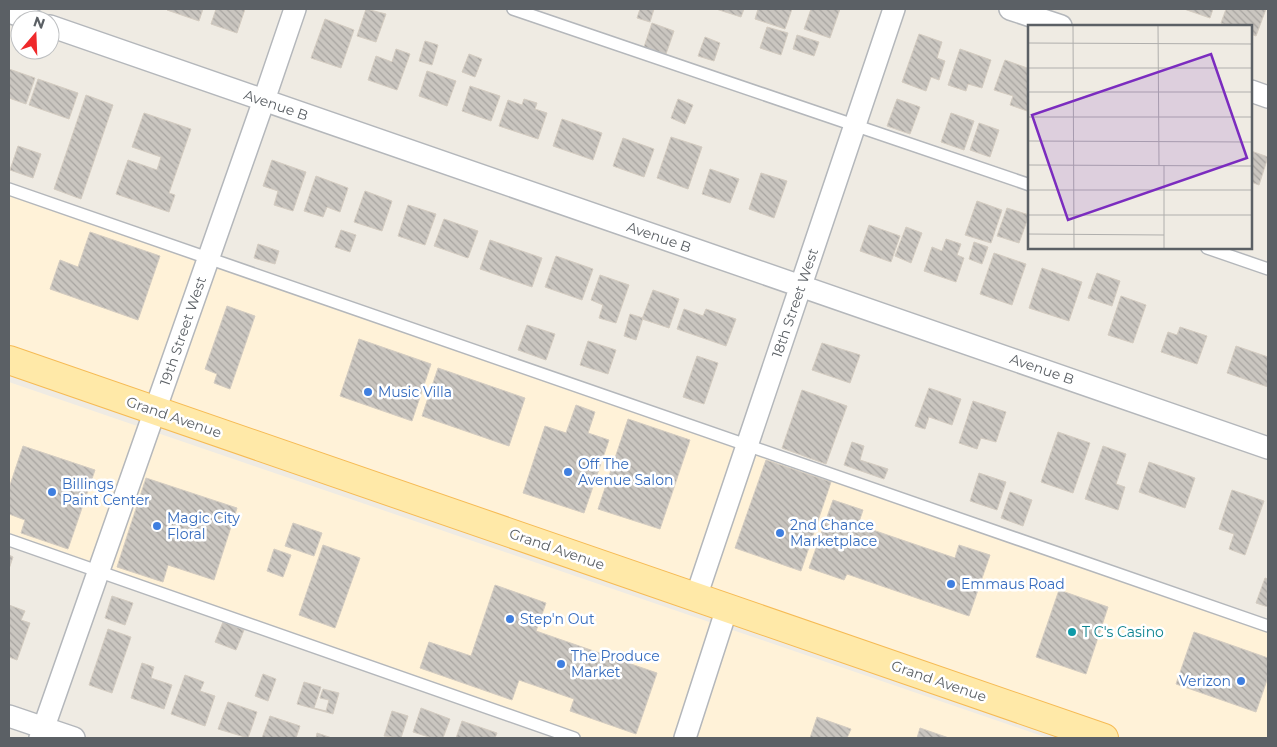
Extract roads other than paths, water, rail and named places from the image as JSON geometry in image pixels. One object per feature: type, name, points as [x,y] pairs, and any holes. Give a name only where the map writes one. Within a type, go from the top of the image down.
[{"type":"main road","name":"Grand Avenue","points":[[9,360],[1104,738]]},
{"type":"street","name":"19th Street West","points":[[42,733],[264,100],[294,9]]},
{"type":"street","name":"18th Street West","points":[[696,597],[894,9]]},
{"type":"street","points":[[1010,9],[1058,25]]},
{"type":"street","name":"Avenue B","points":[[60,29],[1268,448]]},
{"type":"street","points":[[1252,91],[1268,97]]},
{"type":"street","points":[[685,738],[727,608]]},
{"type":"street","points":[[9,716],[42,733],[74,738]]},
{"type":"lane","points":[[513,9],[1028,185]]},
{"type":"lane","points":[[9,189],[1268,626]]},
{"type":"lane","points":[[1211,249],[1268,269]]},
{"type":"lane","points":[[9,540],[574,738]]},
{"type":"place","name":"Music Villa","points":[[368,392]]},
{"type":"place","name":"Off The Avenue Salon","points":[[568,472]]},
{"type":"place","name":"Billings Paint Center","points":[[52,492]]},
{"type":"place","name":"Magic City Floral","points":[[157,526]]},
{"type":"place","name":"2nd Chance Marketplace","points":[[780,533]]},
{"type":"place","name":"Emmaus Road","points":[[951,584]]},
{"type":"place","name":"Step'n Out","points":[[510,619]]},
{"type":"place","name":"T C's Casino","points":[[1072,632]]},
{"type":"place","name":"The Produce Market","points":[[561,664]]},
{"type":"place","name":"Verizon","points":[[1241,681]]}]
